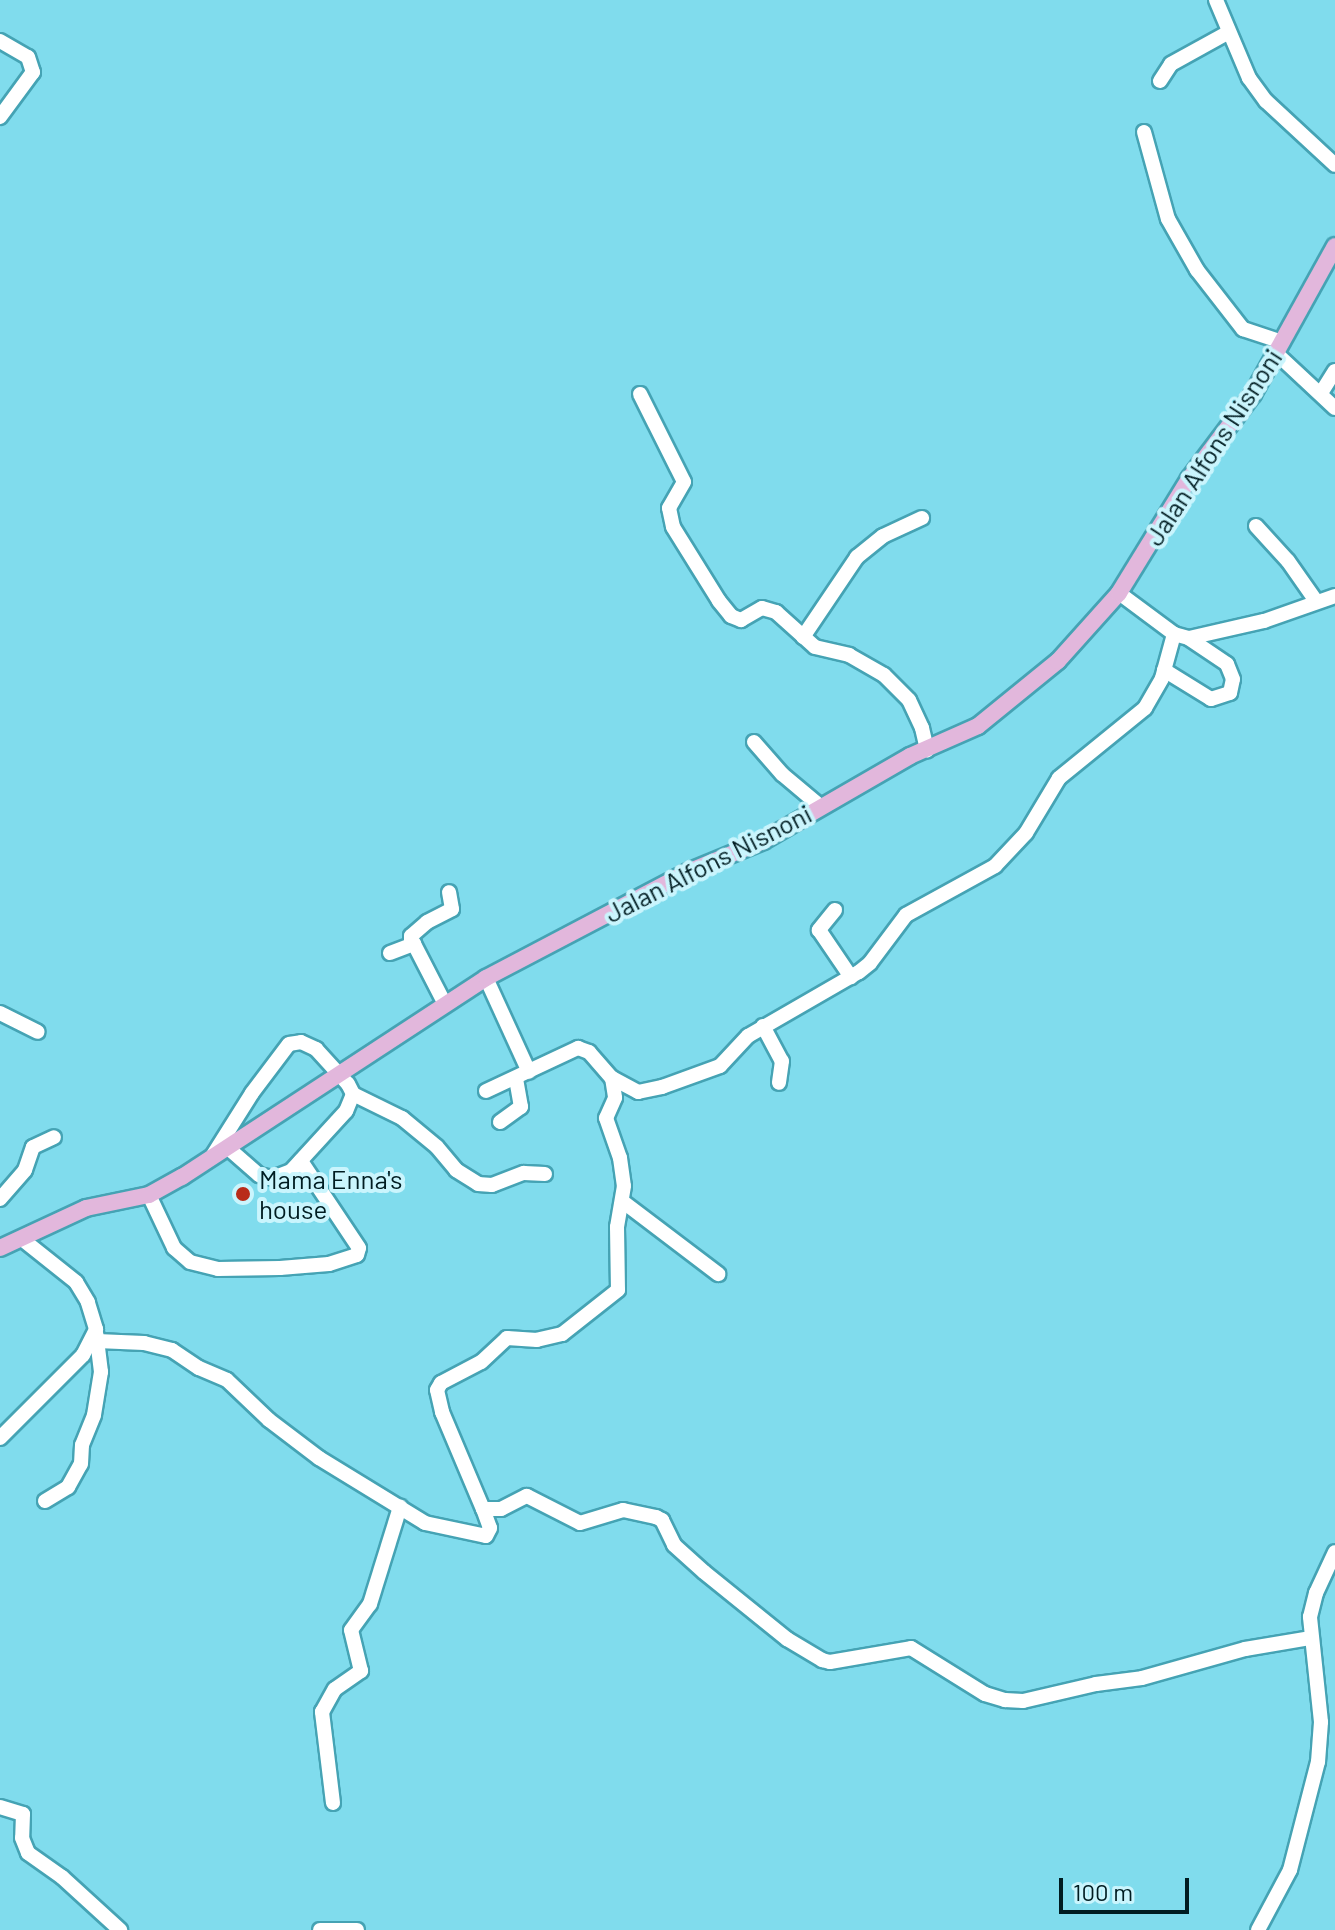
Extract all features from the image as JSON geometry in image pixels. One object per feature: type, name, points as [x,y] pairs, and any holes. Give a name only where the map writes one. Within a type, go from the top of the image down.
[{"type":"main road","name":"Jalan Alfons Nisnoni","points":[[0,1248],[86,1208],[149,1195],[211,1159],[486,978],[690,871],[763,841],[820,806],[978,726],[1025,691],[1071,648],[1119,593],[1173,502],[1253,394],[1333,255]]},
{"type":"street","points":[[1216,0],[1249,78],[1266,101],[1335,165]]},
{"type":"street","points":[[1160,81],[1171,64],[1229,32]]},
{"type":"street","points":[[0,41],[28,57],[33,72],[0,117]]},
{"type":"street","points":[[1144,132],[1168,219],[1197,270],[1243,329],[1280,348],[1335,408]]},
{"type":"street","points":[[1321,393],[1335,371]]},
{"type":"street","points":[[640,394],[684,482],[669,508],[673,527],[731,616],[741,620],[762,608],[776,612],[824,651],[849,655],[893,682],[909,700],[922,728],[927,750]]},
{"type":"street","points":[[803,637],[857,557],[883,536],[922,518]]},
{"type":"street","points":[[1256,526],[1288,561],[1316,601]]},
{"type":"street","points":[[1119,593],[1174,634],[1189,638],[1227,664],[1233,679],[1230,693],[1211,699],[1164,670]]},
{"type":"street","points":[[1189,638],[1264,621],[1335,596]]},
{"type":"street","points":[[486,1091],[566,1052],[583,1048],[612,1078],[638,1092],[662,1087],[720,1066],[737,1044],[763,1026],[851,977],[870,963],[906,915],[977,878],[1021,841],[1059,778],[1145,708],[1164,670],[1174,634]]},
{"type":"street","points":[[754,742],[782,774],[820,806]]},
{"type":"street","points":[[445,1004],[411,942],[411,936],[427,922],[452,909],[449,892]]},
{"type":"street","points":[[835,910],[819,930],[851,977]]},
{"type":"street","points":[[390,953],[411,942]]},
{"type":"street","points":[[486,978],[523,1075],[521,1107],[500,1122]]},
{"type":"street","points":[[0,1013],[38,1032]]},
{"type":"street","points":[[763,1026],[782,1061],[779,1083]]},
{"type":"street","points":[[211,1159],[252,1093],[289,1044],[298,1042],[309,1044],[340,1075],[353,1094],[402,1118],[437,1147],[456,1170],[478,1184],[492,1185],[524,1173],[545,1174]]},
{"type":"street","points":[[96,1335],[164,1348],[227,1380],[269,1420],[319,1458],[425,1523],[482,1537],[490,1528],[442,1412],[437,1394],[439,1385],[481,1362],[507,1338],[537,1340],[562,1334],[618,1290],[617,1227],[624,1186],[620,1158],[606,1118],[615,1098],[612,1078]]},
{"type":"street","points":[[228,1148],[249,1169],[266,1177],[291,1171],[346,1111],[353,1094]]},
{"type":"street","points":[[0,1199],[25,1170],[33,1147],[54,1137]]},
{"type":"street","points":[[149,1195],[174,1248],[190,1262],[218,1269],[280,1268],[329,1264],[358,1254],[359,1248],[301,1161]]},
{"type":"street","points":[[622,1201],[718,1274]]},
{"type":"street","points":[[22,1239],[76,1282],[88,1302],[101,1372],[94,1415],[82,1445],[81,1464],[68,1487],[45,1501]]},
{"type":"street","points":[[0,1438],[83,1355],[96,1335]]},
{"type":"street","points":[[483,1509],[501,1509],[527,1496],[580,1523],[623,1510],[656,1517],[662,1520],[674,1545],[704,1572],[787,1639],[822,1660],[830,1662],[911,1648],[985,1694],[1005,1700],[1023,1701],[1074,1688],[1142,1678],[1245,1649],[1311,1638]]},
{"type":"street","points":[[333,1803],[322,1712],[335,1689],[361,1671],[351,1630],[370,1604],[400,1507]]},
{"type":"street","points":[[1258,1930],[1290,1870],[1318,1762],[1321,1722],[1311,1638],[1313,1603],[1335,1552]]},
{"type":"street","points":[[0,1807],[23,1814],[22,1838],[28,1853],[62,1877],[120,1930]]},
{"type":"street","points":[[327,1929],[357,1930]]},
{"type":"place","name":"Mama Enna's house","points":[[243,1194]]}]
